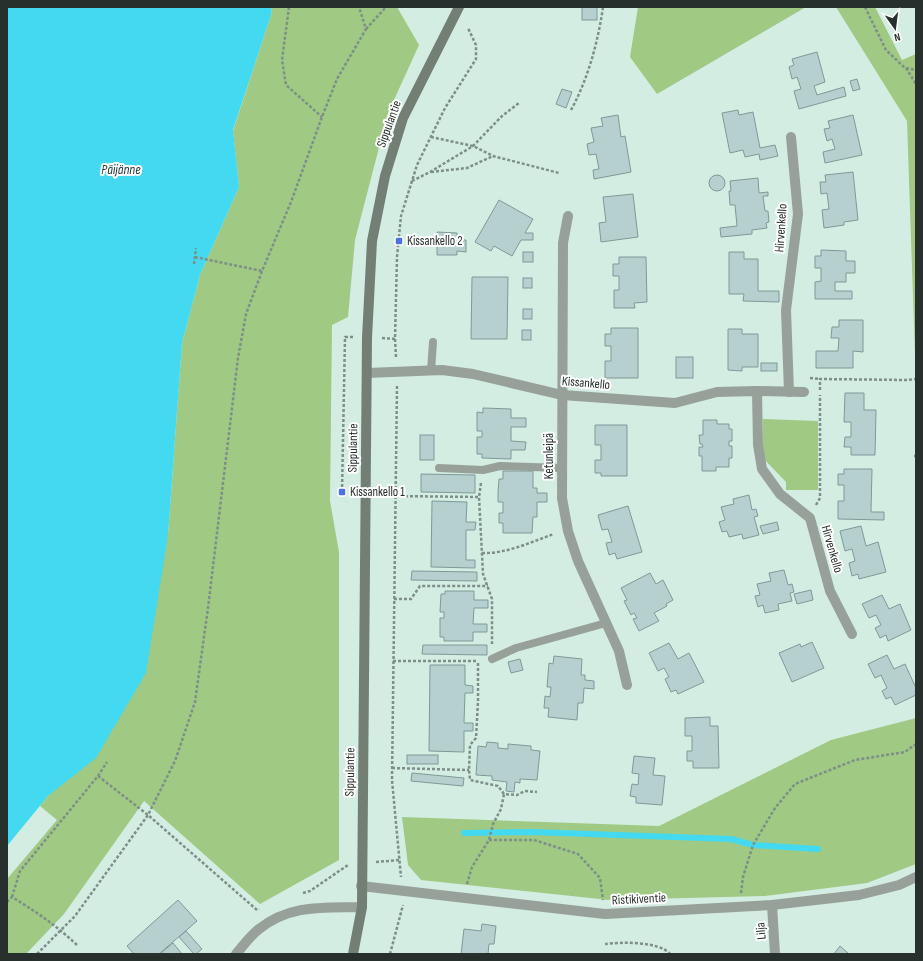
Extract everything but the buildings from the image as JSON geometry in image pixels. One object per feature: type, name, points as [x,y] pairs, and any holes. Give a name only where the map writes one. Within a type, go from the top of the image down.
[{"type":"street","name":"Sippulantie","points":[[353,954],[362,908],[367,338],[372,240],[385,176],[403,118],[459,7]]},
{"type":"street","name":"Hirvenkello","points":[[789,392],[786,310],[798,214],[791,137]]},
{"type":"street","name":"Ketunleipä","points":[[568,216],[563,243],[562,498],[567,529],[578,562],[619,651],[627,685]]},
{"type":"street","name":"Kissankello","points":[[367,373],[442,370],[473,374],[562,394],[675,403],[717,392],[804,392]]},
{"type":"street","name":"Hirvenkello","points":[[756,391],[758,445],[762,469],[780,494],[810,518],[830,591],[852,634]]},
{"type":"street","name":"Ristikiventie","points":[[361,886],[606,914],[772,905],[858,895],[899,885],[916,877]]},
{"type":"street","name":"Lilja","points":[[772,905],[776,954]]},
{"type":"street","points":[[236,954],[258,930],[278,917],[295,910],[314,908],[362,908]]},
{"type":"lane","points":[[431,371],[434,342]]},
{"type":"lane","points":[[439,468],[483,470],[500,466],[562,468]]},
{"type":"lane","points":[[492,659],[516,648],[606,623]]},
{"type":"path","points":[[289,7],[282,60],[286,84],[322,117]]},
{"type":"path","points":[[358,7],[366,29]]},
{"type":"path","points":[[37,954],[75,916],[148,815],[174,761],[195,702],[208,608],[238,358],[246,314],[338,79],[366,29],[386,7]]},
{"type":"path","points":[[571,110],[582,90],[600,27],[603,7]]},
{"type":"path","points":[[865,7],[886,50],[905,68],[916,84]]},
{"type":"path","points":[[390,954],[403,904],[392,780],[398,372],[395,339],[397,257],[401,216],[417,165],[444,108],[476,59],[476,45],[468,28]]},
{"type":"path","points":[[905,68],[916,70]]},
{"type":"path","points":[[412,181],[473,146],[502,116],[518,103]]},
{"type":"path","points":[[431,137],[473,146],[493,156],[559,173]]},
{"type":"path","points":[[430,172],[466,168],[493,156]]},
{"type":"path","points":[[194,264],[196,248]]},
{"type":"path","points":[[195,257],[262,271]]},
{"type":"path","points":[[396,356],[404,356]]},
{"type":"path","points":[[788,377],[820,379],[916,379]]},
{"type":"path","points":[[810,518],[820,498],[820,379]]},
{"type":"path","points":[[395,496],[479,497]]},
{"type":"path","points":[[482,553],[493,554],[567,529]]},
{"type":"path","points":[[394,599],[411,599],[420,586],[488,586]]},
{"type":"path","points":[[394,661],[478,660]]},
{"type":"path","points":[[739,907],[743,877],[754,845],[775,808],[795,784],[855,760],[905,752],[916,744]]},
{"type":"path","points":[[7,902],[12,897],[20,871],[98,776],[107,762]]},
{"type":"path","points":[[392,768],[469,770]]},
{"type":"path","points":[[98,776],[148,815],[257,910],[262,908]]},
{"type":"path","points":[[463,898],[472,868],[490,840],[493,824],[501,809],[504,794]]},
{"type":"path","points":[[490,840],[534,840],[578,854],[600,878],[606,914]]},
{"type":"path","points":[[302,893],[310,891],[352,863],[400,860]]},
{"type":"path","points":[[12,897],[41,915],[66,934],[77,945]]},
{"type":"path","points":[[605,944],[616,943],[652,945],[668,951],[670,954]]},
{"type":"green space","points":[[271,7],[397,7],[419,45],[388,113],[355,240],[348,317],[332,325],[330,501],[339,552],[339,860],[260,904],[144,801],[64,914],[26,954],[7,954],[7,879],[57,820],[40,806],[48,796],[168,535],[182,343],[200,275],[239,187],[233,131],[272,12]]},
{"type":"green space","points":[[638,7],[806,7],[657,94],[630,57]]},
{"type":"green space","points":[[836,7],[875,7],[902,60],[916,54],[916,384],[907,121]]},
{"type":"green space","points":[[763,419],[818,421],[818,490],[786,490],[786,482],[763,458]]},
{"type":"green space","points":[[916,718],[916,864],[867,883],[765,896],[609,900],[421,880],[408,865],[402,817],[659,826],[831,740]]},
{"type":"water","name":"Päijänne","points":[[7,7],[271,7],[272,12],[233,130],[239,187],[200,275],[182,343],[168,535],[146,673],[96,758],[48,796],[7,846]]},
{"type":"waterway","points":[[464,833],[533,832],[731,839],[753,845],[818,849]]},
{"type":"place","name":"Kissankello 2","points":[[399,241]]},
{"type":"place","name":"Kissankello 1","points":[[342,492]]}]
